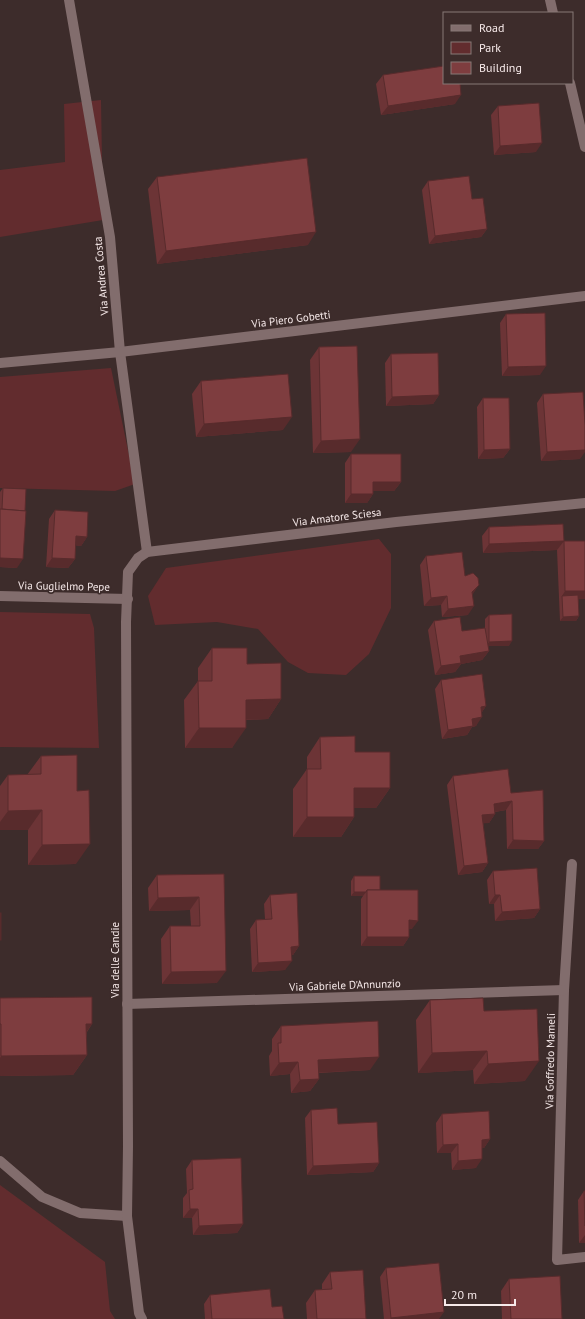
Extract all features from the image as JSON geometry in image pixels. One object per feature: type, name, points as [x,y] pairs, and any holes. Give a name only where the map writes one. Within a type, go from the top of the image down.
[{"type":"street","name":"Via Andrea Costa","points":[[69,0],[110,237],[120,352],[147,552]]},
{"type":"street","points":[[550,0],[553,12]]},
{"type":"street","points":[[570,84],[585,147]]},
{"type":"street","name":"Via Piero Gobetti","points":[[0,364],[120,352],[585,296]]},
{"type":"street","name":"Via Amatore Sciesa","points":[[147,552],[396,522],[585,503]]},
{"type":"street","points":[[128,599],[128,572],[138,558],[147,552]]},
{"type":"street","name":"Via Guglielmo Pepe","points":[[0,596],[128,599]]},
{"type":"street","name":"Via delle Candie","points":[[128,599],[126,622],[127,1216],[139,1313],[142,1319]]},
{"type":"street","name":"Via Goffredo Mameli","points":[[572,864],[564,990],[557,1260],[585,1257]]},
{"type":"street","name":"Via Gabriele D'Annunzio","points":[[127,1004],[564,990]]},
{"type":"street","points":[[0,1161],[42,1197],[80,1213],[127,1216]]},
{"type":"green space","points":[[101,100],[103,220],[0,237],[0,170],[65,162],[64,104]]},
{"type":"green space","points":[[111,368],[135,484],[115,491],[0,488],[0,377]]},
{"type":"green space","points":[[379,539],[391,554],[391,608],[369,654],[346,675],[308,673],[288,662],[258,629],[217,622],[155,625],[148,596],[166,568]]},
{"type":"green space","points":[[0,612],[90,614],[94,628],[99,748],[0,747]]},
{"type":"green space","points":[[0,1185],[105,1262],[110,1311],[115,1319],[0,1319]]},
{"type":"building","points":[[443,66],[443,84],[460,84],[461,95],[388,106],[383,75]]},
{"type":"building","points":[[539,103],[542,143],[500,146],[498,106]]},
{"type":"building","points":[[307,158],[316,232],[166,251],[157,177]]},
{"type":"building","points":[[469,176],[472,199],[483,198],[487,229],[435,236],[428,181]]},
{"type":"building","points":[[545,313],[546,366],[508,367],[506,314]]},
{"type":"building","points":[[357,346],[360,439],[321,441],[319,347]]},
{"type":"building","points":[[438,353],[439,395],[392,397],[391,354]]},
{"type":"building","points":[[288,374],[292,417],[204,424],[201,381]]},
{"type":"building","points":[[583,392],[585,450],[547,452],[543,394]]},
{"type":"building","points":[[483,398],[509,398],[510,449],[484,450]]},
{"type":"building","points":[[351,454],[401,454],[401,482],[373,482],[373,494],[351,494]]},
{"type":"building","points":[[3,488],[26,489],[25,511],[2,509]]},
{"type":"building","points":[[0,509],[26,511],[23,559],[0,558]]},
{"type":"building","points":[[55,510],[88,512],[87,537],[76,536],[75,559],[52,558]]},
{"type":"building","points":[[563,524],[564,541],[489,544],[489,527]]},
{"type":"building","points":[[564,541],[585,541],[585,591],[565,591]]},
{"type":"building","points":[[462,552],[465,576],[473,573],[478,578],[479,585],[472,592],[474,606],[448,609],[447,596],[431,598],[426,556]]},
{"type":"building","points":[[578,595],[579,616],[563,617],[562,596]]},
{"type":"building","points":[[512,614],[512,641],[489,642],[489,615]]},
{"type":"building","points":[[460,617],[462,631],[485,628],[489,651],[460,656],[461,663],[441,666],[434,621]]},
{"type":"building","points":[[212,648],[247,648],[247,664],[281,663],[281,699],[246,700],[246,728],[199,728],[198,681],[212,681]]},
{"type":"building","points":[[482,674],[486,706],[481,707],[482,717],[472,719],[473,726],[448,730],[441,680]]},
{"type":"building","points":[[355,736],[355,752],[390,752],[390,788],[354,788],[354,817],[307,817],[307,769],[321,769],[320,737]]},
{"type":"building","points":[[77,755],[77,791],[89,790],[90,844],[42,845],[42,810],[8,811],[8,775],[41,774],[41,756]]},
{"type":"building","points":[[508,769],[511,793],[543,790],[544,841],[513,840],[512,801],[494,804],[495,814],[482,815],[488,863],[464,866],[453,776]]},
{"type":"building","points":[[537,868],[540,909],[502,912],[500,895],[495,895],[493,871]]},
{"type":"building","points":[[224,874],[226,971],[171,972],[170,926],[200,926],[199,897],[158,898],[157,875]]},
{"type":"building","points":[[354,876],[380,876],[380,890],[354,892]]},
{"type":"building","points":[[367,890],[418,890],[418,921],[409,920],[409,937],[367,937]]},
{"type":"building","points":[[297,893],[299,946],[291,947],[292,961],[258,963],[256,920],[272,919],[270,895]]},
{"type":"building","points":[[1,913],[1,940],[0,940]]},
{"type":"building","points":[[92,997],[92,1024],[86,1024],[87,1055],[1,1056],[0,998]]},
{"type":"building","points":[[483,998],[484,1011],[537,1009],[539,1061],[488,1064],[487,1051],[432,1053],[430,1000]]},
{"type":"building","points":[[378,1021],[379,1057],[318,1060],[319,1079],[300,1080],[298,1062],[279,1063],[278,1043],[281,1043],[281,1026]]},
{"type":"building","points":[[337,1108],[338,1124],[377,1122],[379,1163],[313,1166],[311,1110]]},
{"type":"building","points":[[489,1111],[490,1139],[482,1140],[482,1159],[458,1161],[458,1144],[443,1145],[442,1114]]},
{"type":"building","points":[[241,1158],[243,1224],[199,1226],[198,1209],[190,1209],[189,1190],[193,1189],[192,1160]]},
{"type":"building","points":[[584,1191],[585,1191],[585,1226]]},
{"type":"building","points":[[439,1263],[444,1312],[391,1318],[386,1268]]},
{"type":"building","points":[[363,1270],[366,1319],[317,1319],[315,1290],[332,1289],[330,1272]]},
{"type":"building","points":[[560,1276],[562,1319],[511,1319],[509,1279]]},
{"type":"building","points":[[270,1289],[272,1307],[282,1306],[284,1319],[212,1319],[210,1295]]}]
